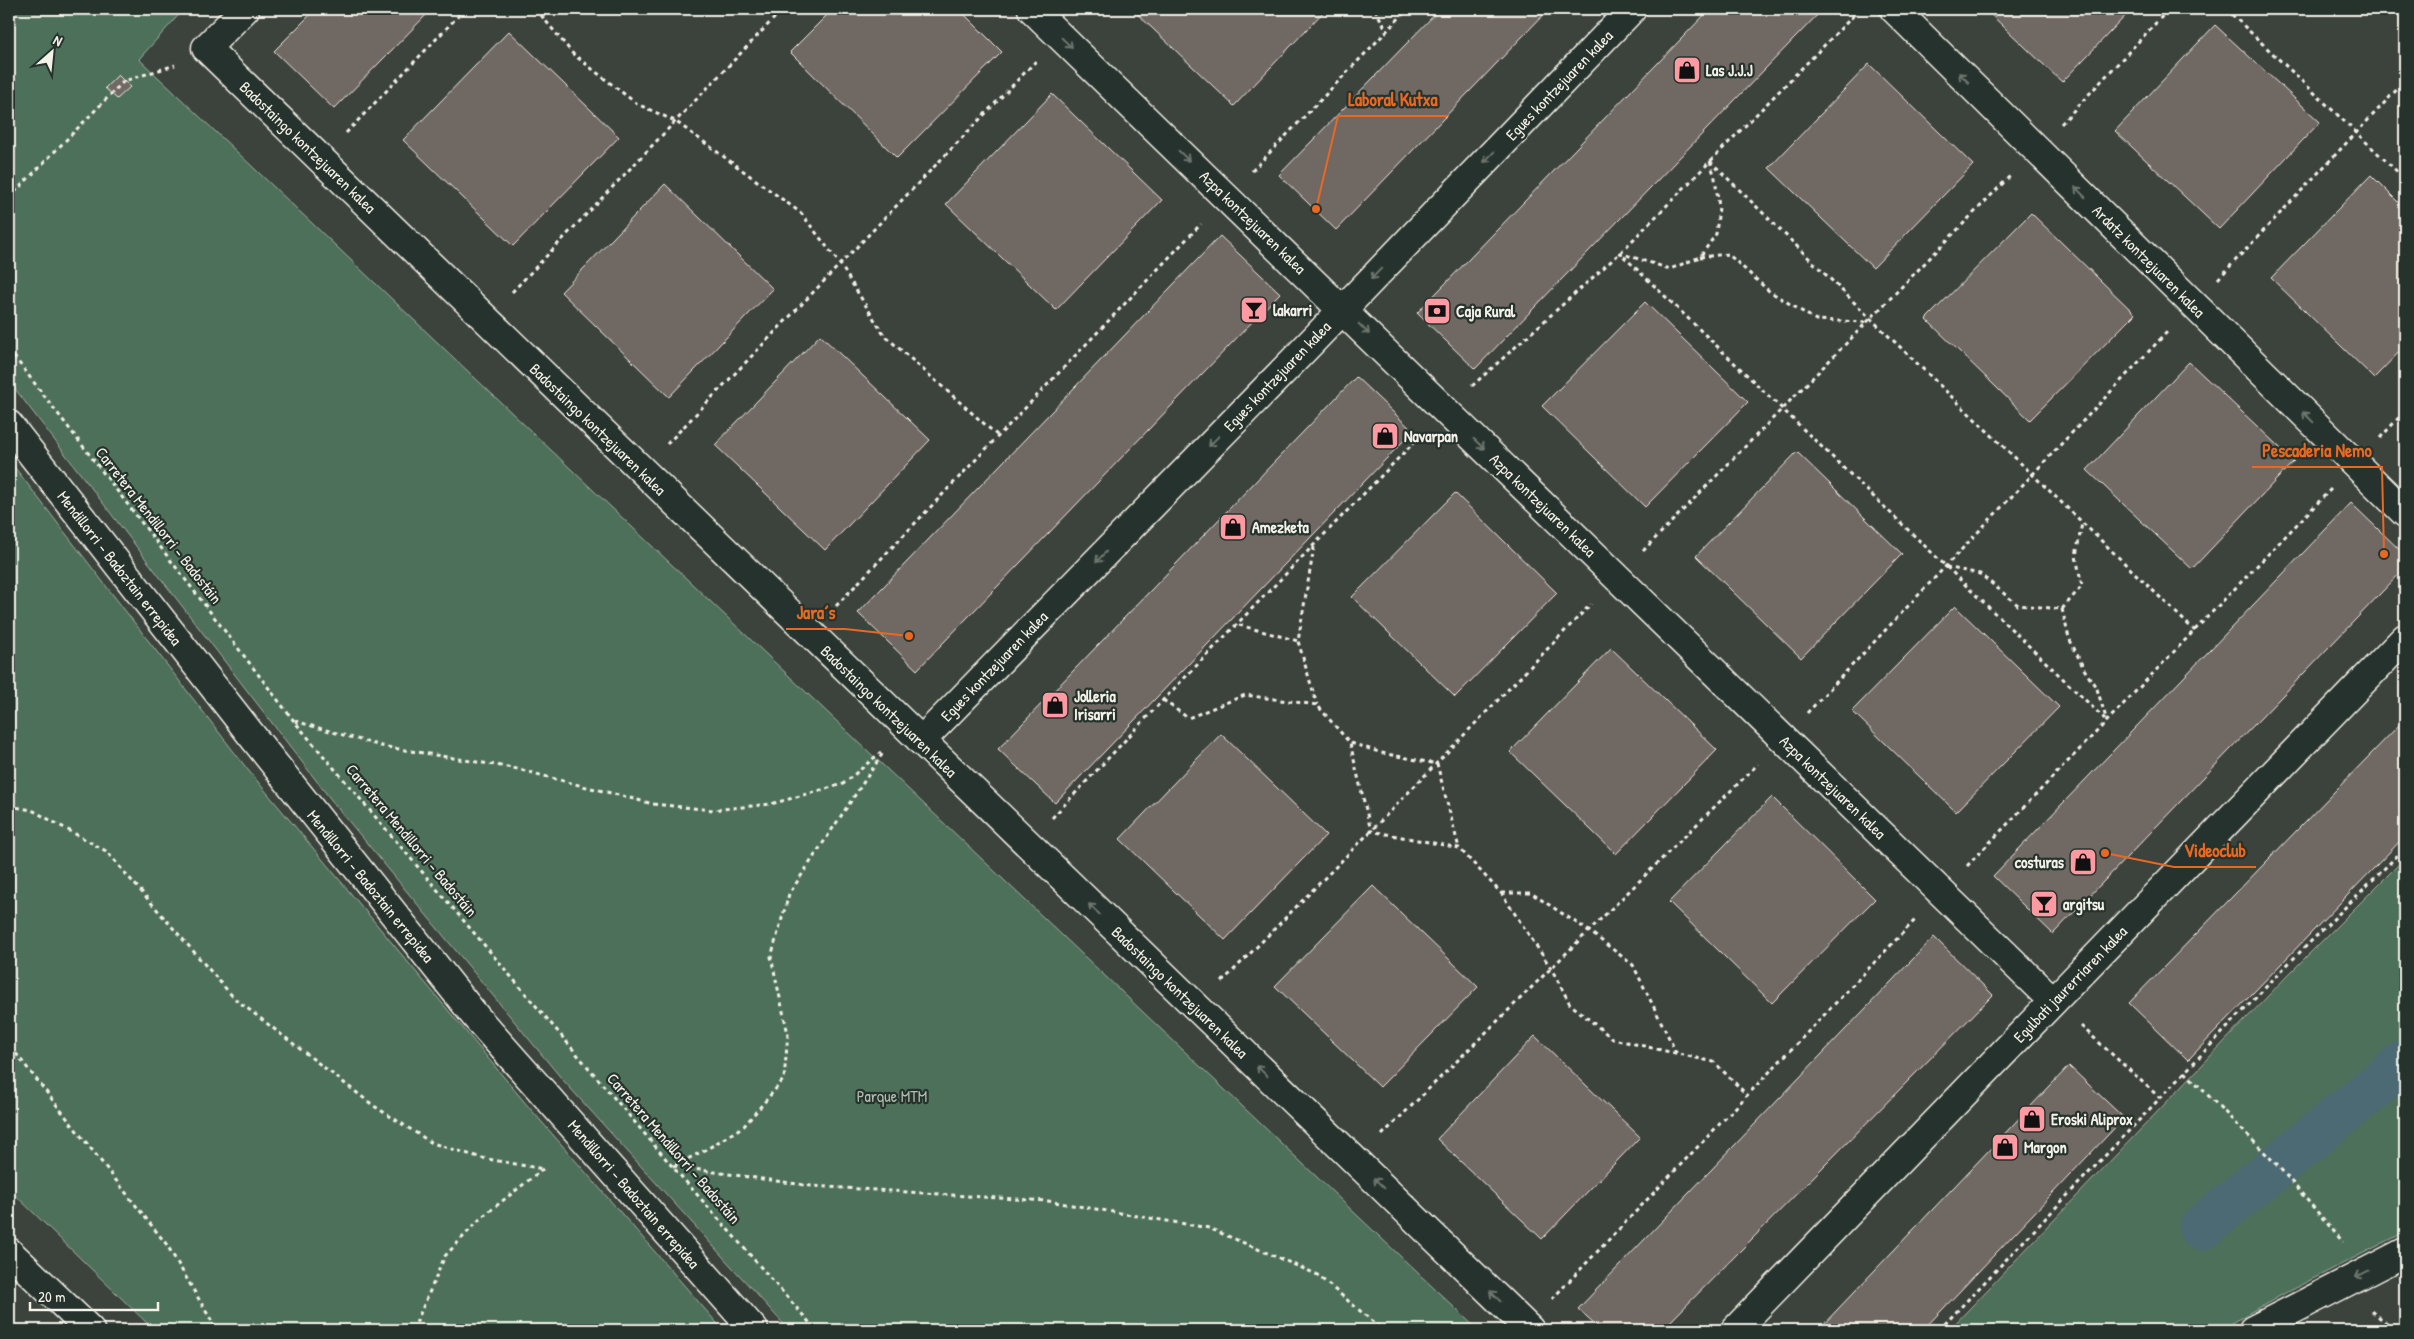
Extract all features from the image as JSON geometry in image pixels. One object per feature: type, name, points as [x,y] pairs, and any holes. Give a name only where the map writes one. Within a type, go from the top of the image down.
[{"type":"street","points":[[206,48],[245,9]]},
{"type":"street","name":"Azpa kontzejuaren kalea","points":[[1032,9],[1343,308],[1445,410],[2053,1001]]},
{"type":"street","name":"Egues kontzejuaren kalea","points":[[921,741],[1632,9]]},
{"type":"street","name":"Ardatz kontzejuaren kalea","points":[[1894,9],[2405,513]]},
{"type":"street","name":"Badostaingo kontzejuaren kalea","points":[[206,48],[1528,1328]]},
{"type":"street","name":"Mendillorri - Badoztain errepidea","points":[[9,425],[249,732],[476,1017],[754,1330]]},
{"type":"street","name":"Egulbati jaurerriaren kalea","points":[[1735,1330],[2405,638]]},
{"type":"street","points":[[9,1252],[90,1330]]},
{"type":"street","points":[[2253,1330],[2405,1252]]},
{"type":"path","points":[[320,159],[465,9]]},
{"type":"path","points":[[536,9],[573,54],[637,104],[675,121],[801,213],[840,264],[884,335],[998,436]]},
{"type":"path","points":[[485,320],[783,9]]},
{"type":"path","points":[[1375,9],[1387,31]]},
{"type":"path","points":[[809,633],[1408,9]]},
{"type":"path","points":[[1051,820],[1163,700],[1239,624],[1445,410],[1620,253],[1861,9]]},
{"type":"path","points":[[1218,986],[1371,832],[1617,577],[2037,150],[2169,9]]},
{"type":"path","points":[[2226,9],[2357,132],[2405,180]]},
{"type":"path","points":[[641,471],[1060,36]]},
{"type":"path","points":[[9,198],[124,81],[172,67],[206,48]]},
{"type":"path","points":[[1381,1136],[1783,738],[2405,82]]},
{"type":"path","points":[[1700,257],[1716,234],[1719,207],[1715,178],[1710,160]]},
{"type":"path","points":[[1710,160],[1871,319],[2195,631]]},
{"type":"path","points":[[1620,253],[1670,269],[1700,257],[1728,254],[1769,291],[1816,320],[1862,322],[1871,319]]},
{"type":"path","points":[[1620,253],[2107,721]]},
{"type":"path","name":"Carretera Mendillorri - Badostáin","points":[[9,350],[294,721],[672,1166],[816,1330]]},
{"type":"path","points":[[1528,1328],[1747,1095],[2405,411]]},
{"type":"path","points":[[2062,609],[2082,586],[2076,556],[2082,523]]},
{"type":"path","points":[[1314,546],[1298,641],[1317,705],[1350,743],[1371,832]]},
{"type":"path","points":[[1946,567],[1980,574],[2018,605],[2062,609]]},
{"type":"path","points":[[2062,609],[2069,638],[2084,669],[2097,689],[2107,721]]},
{"type":"path","points":[[1239,624],[1298,641]]},
{"type":"path","points":[[1163,700],[1188,718],[1245,695],[1317,705]]},
{"type":"path","points":[[294,721],[381,746],[513,768],[653,804],[713,810],[771,804],[843,784],[886,748],[790,894],[771,957],[788,1034],[784,1079],[744,1126],[708,1150],[672,1166]]},
{"type":"path","points":[[1350,743],[1382,753],[1437,764]]},
{"type":"path","points":[[1437,764],[1460,848],[1501,893],[1551,968],[1570,1004],[1613,1039],[1714,1062],[1747,1095]]},
{"type":"path","points":[[9,806],[32,810],[106,851],[234,998],[374,1106],[432,1143],[482,1158],[543,1169],[482,1217],[445,1256],[413,1330]]},
{"type":"path","points":[[1371,832],[1460,848]]},
{"type":"path","points":[[1939,1330],[2285,967],[2405,848]]},
{"type":"path","points":[[1501,893],[1531,893],[1589,931],[1632,964],[1678,1054]]},
{"type":"path","points":[[2053,1001],[2160,1098]]},
{"type":"path","points":[[9,1039],[14,1051],[167,1245],[217,1330]]},
{"type":"path","points":[[2185,1072],[2278,1166],[2368,1271]]},
{"type":"path","points":[[672,1166],[811,1186],[1048,1201],[1209,1228],[1316,1274],[1383,1330]]},
{"type":"green space","name":"Parque MTM","points":[[9,9],[184,9],[139,59],[1478,1330],[789,1330],[562,1079],[332,801],[9,381]]},
{"type":"green space","points":[[9,460],[248,770],[527,1105],[723,1330],[154,1330],[9,1189]]},
{"type":"green space","points":[[2405,858],[2405,1232],[2287,1292],[2220,1330],[1949,1330],[2288,975]]},
{"type":"building","points":[[316,9],[432,9],[334,109],[274,51]]},
{"type":"building","points":[[833,9],[959,9],[1002,52],[897,158],[790,52]]},
{"type":"building","points":[[1132,9],[1326,9],[1234,106]]},
{"type":"building","points":[[1440,9],[1549,9],[1336,230],[1279,175]]},
{"type":"building","points":[[1710,9],[1823,9],[1475,369],[1417,313]]},
{"type":"building","points":[[1985,9],[2132,9],[2062,82]]},
{"type":"building","points":[[2215,25],[2320,122],[2219,229],[2115,131]]},
{"type":"building","points":[[509,31],[619,137],[513,246],[403,140]]},
{"type":"building","points":[[1869,64],[1973,165],[1873,268],[1769,168]]},
{"type":"building","points":[[118,75],[130,87],[117,99],[105,88]]},
{"type":"building","points":[[1052,94],[1162,200],[1056,310],[946,204]]},
{"type":"building","points":[[2371,175],[2405,209],[2405,346],[2374,378],[2271,278]]},
{"type":"building","points":[[665,184],[773,289],[669,397],[561,292]]},
{"type":"building","points":[[2031,213],[2135,314],[2030,420],[1926,319]]},
{"type":"building","points":[[1220,236],[1280,293],[917,670],[858,613]]},
{"type":"building","points":[[1645,302],[1748,402],[1645,507],[1542,406]]},
{"type":"building","points":[[820,335],[930,440],[825,550],[715,445]]},
{"type":"building","points":[[2189,362],[2294,461],[2192,569],[2087,470]]},
{"type":"building","points":[[1356,377],[1413,431],[1055,803],[998,749]]},
{"type":"building","points":[[1797,452],[1902,554],[1801,658],[1696,556]]},
{"type":"building","points":[[1455,493],[1557,593],[1455,697],[1352,597]]},
{"type":"building","points":[[2351,503],[2405,555],[2405,568],[2053,934],[1993,876]]},
{"type":"building","points":[[1955,606],[2059,707],[1956,812],[1852,711]]},
{"type":"building","points":[[1611,648],[1717,750],[1616,854],[1510,752]]},
{"type":"building","points":[[2405,719],[2405,836],[2188,1060],[2129,1003]]},
{"type":"building","points":[[1221,734],[1326,835],[1225,940],[1120,839]]},
{"type":"building","points":[[1772,797],[1875,899],[1772,1003],[1669,902]]},
{"type":"building","points":[[1373,886],[1478,987],[1380,1087],[1275,986]]},
{"type":"building","points":[[1934,937],[1993,995],[1662,1330],[1602,1330],[1578,1309]]},
{"type":"building","points":[[1535,1036],[1640,1137],[1542,1239],[1437,1139]]},
{"type":"building","points":[[2069,1066],[2124,1118],[1923,1330],[1818,1330]]},
{"type":"waterway","points":[[2201,1228],[2405,1062]]},
{"type":"place","name":"Las J.J.J","points":[[1687,70]]},
{"type":"place","name":"Laboral Kutxa","points":[[1316,209]]},
{"type":"place","name":"lakarri","points":[[1254,310]]},
{"type":"place","name":"Caja Rural","points":[[1437,311]]},
{"type":"place","name":"Navarpan","points":[[1385,436]]},
{"type":"place","name":"Amezketa","points":[[1233,527]]},
{"type":"place","name":"Pescaderia Nemo","points":[[2384,554]]},
{"type":"place","name":"Jara´s","points":[[909,636]]},
{"type":"place","name":"Jolleria Irisarri","points":[[1055,705]]},
{"type":"place","name":"Videoclub","points":[[2105,853]]},
{"type":"place","name":"costuras","points":[[2083,862]]},
{"type":"place","name":"argitsu","points":[[2044,904]]},
{"type":"place","name":"Eroski Aliprox","points":[[2032,1119]]},
{"type":"place","name":"Margon","points":[[2005,1147]]}]
